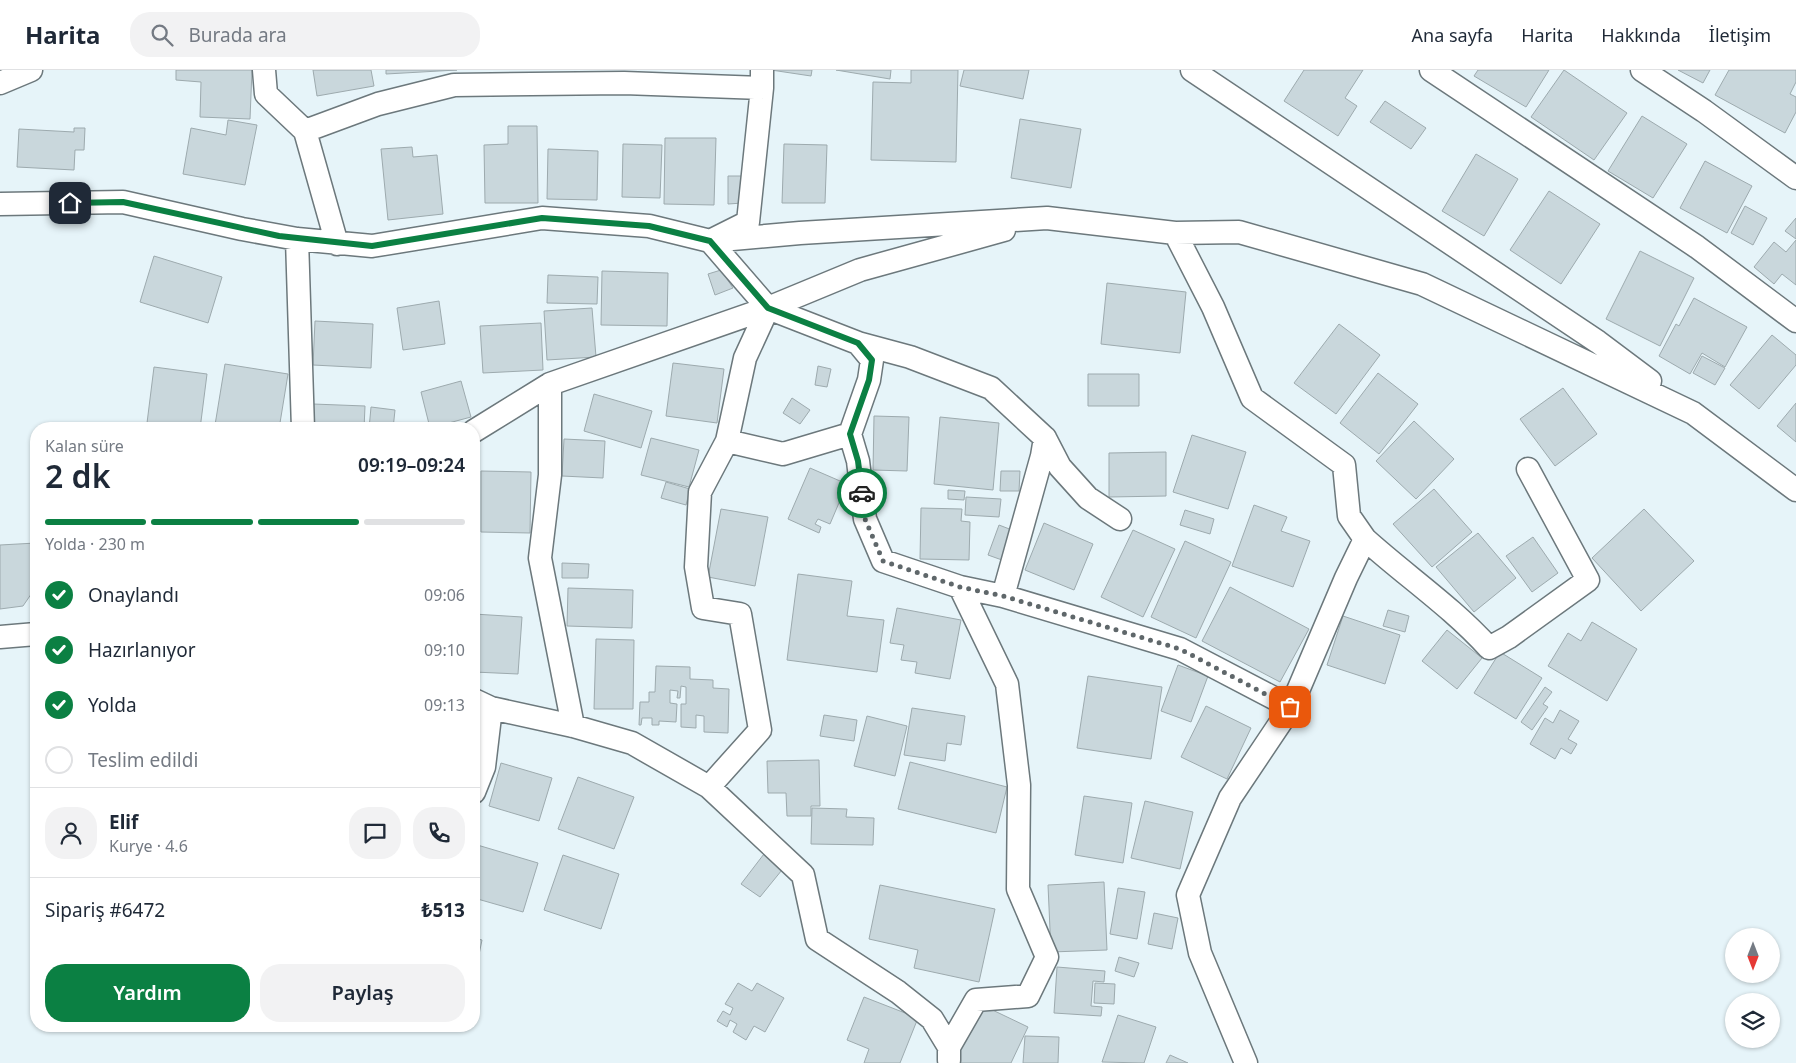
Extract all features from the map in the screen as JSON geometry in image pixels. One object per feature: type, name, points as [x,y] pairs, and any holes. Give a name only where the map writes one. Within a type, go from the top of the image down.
[{"type":"street","points":[[0,83],[30,70]]},
{"type":"street","points":[[264,70],[266,94],[305,131],[338,244]]},
{"type":"street","points":[[1192,70],[1598,342],[1796,490]]},
{"type":"street","points":[[1431,70],[1697,247],[1796,321]]},
{"type":"street","points":[[1642,70],[1704,111],[1796,178]]},
{"type":"street","points":[[305,131],[378,104],[454,84],[624,83],[762,79],[748,222],[710,241]]},
{"type":"street","points":[[0,204],[123,202],[242,229],[297,239],[372,246],[542,218],[649,226],[710,241],[800,233],[1047,218],[1175,233],[1239,232],[1422,284],[1693,413]]},
{"type":"street","points":[[480,427],[550,384],[768,308],[860,270],[1047,218]]},
{"type":"street","points":[[1175,233],[1213,307],[1252,398],[1344,465],[1349,516],[1365,539],[1394,565],[1467,623],[1489,648],[1509,637],[1588,580],[1528,468]]},
{"type":"street","points":[[297,239],[303,422]]},
{"type":"street","points":[[710,241],[768,308],[858,343],[910,357],[991,388],[1045,438],[1060,467],[1088,498],[1120,519]]},
{"type":"street","points":[[709,787],[760,730],[740,614],[703,608],[696,567],[700,492],[727,441],[745,358],[768,308]]},
{"type":"street","points":[[858,343],[872,360],[869,380],[850,434],[858,461],[865,519],[883,561],[960,587],[1003,596],[1180,649],[1290,707]]},
{"type":"street","points":[[550,384],[550,475],[540,558],[574,726]]},
{"type":"street","points":[[727,441],[783,454],[850,434]]},
{"type":"street","points":[[1003,596],[1042,456],[1045,438]]},
{"type":"street","points":[[1246,1063],[1200,953],[1188,895],[1230,798],[1290,707],[1365,539]]},
{"type":"street","points":[[949,1055],[976,1000],[1028,996],[1047,957],[1018,889],[1019,785],[1007,684],[960,587]]},
{"type":"street","points":[[0,637],[30,634]]},
{"type":"street","points":[[480,777],[484,767],[483,704],[574,726],[632,743],[709,787],[803,875],[817,939],[898,992],[932,1019],[949,1055]]},
{"type":"building","points":[[176,70],[252,70],[250,119],[200,117],[201,82],[176,80]]},
{"type":"building","points":[[313,70],[371,70],[374,86],[317,96]]},
{"type":"building","points":[[386,70],[457,70],[386,74]]},
{"type":"building","points":[[771,70],[812,70],[811,76]]},
{"type":"building","points":[[836,70],[891,70],[890,79]]},
{"type":"building","points":[[911,70],[958,70],[956,162],[871,160],[873,82],[911,83]]},
{"type":"building","points":[[964,70],[1029,70],[1023,99],[960,86]]},
{"type":"building","points":[[1304,70],[1363,70],[1345,98],[1357,106],[1338,136],[1284,101]]},
{"type":"building","points":[[1478,70],[1549,70],[1526,107],[1474,76]]},
{"type":"building","points":[[1564,70],[1627,113],[1594,160],[1531,117]]},
{"type":"building","points":[[1678,70],[1710,70],[1703,83]]},
{"type":"building","points":[[1729,70],[1796,70],[1796,82],[1790,94],[1796,97],[1796,112],[1785,133],[1715,95]]},
{"type":"building","points":[[1385,101],[1426,128],[1411,149],[1370,122]]},
{"type":"building","points":[[1642,116],[1687,144],[1653,198],[1608,171]]},
{"type":"building","points":[[1020,119],[1081,129],[1071,188],[1011,178]]},
{"type":"building","points":[[228,120],[257,125],[245,185],[183,174],[191,128],[226,135]]},
{"type":"building","points":[[508,126],[537,126],[538,203],[485,203],[484,145],[508,144]]},
{"type":"building","points":[[74,128],[85,128],[84,150],[75,150],[74,170],[17,167],[19,129],[74,132]]},
{"type":"building","points":[[665,138],[716,138],[714,205],[664,204]]},
{"type":"building","points":[[623,144],[662,145],[660,198],[622,197]]},
{"type":"building","points":[[784,144],[827,145],[825,203],[782,203]]},
{"type":"building","points":[[412,147],[413,157],[437,155],[443,214],[388,220],[381,149]]},
{"type":"building","points":[[548,149],[598,151],[597,200],[547,199]]},
{"type":"building","points":[[1476,154],[1518,179],[1484,236],[1442,211]]},
{"type":"building","points":[[1705,161],[1752,186],[1727,233],[1680,208]]},
{"type":"building","points":[[728,176],[743,176],[743,203],[728,204]]},
{"type":"building","points":[[1549,191],[1600,224],[1561,284],[1510,250]]},
{"type":"building","points":[[1745,206],[1767,218],[1753,245],[1731,233]]},
{"type":"building","points":[[1796,218],[1796,239],[1785,231]]},
{"type":"building","points":[[1796,240],[1796,285],[1782,274],[1774,284],[1754,267],[1774,242],[1786,252]]},
{"type":"building","points":[[1640,251],[1694,278],[1660,346],[1606,319]]},
{"type":"building","points":[[154,256],[222,277],[208,323],[140,302]]},
{"type":"building","points":[[721,270],[733,288],[715,295],[708,274]]},
{"type":"building","points":[[602,271],[668,273],[667,326],[601,325]]},
{"type":"building","points":[[548,275],[598,277],[597,304],[547,303]]},
{"type":"building","points":[[1107,283],[1186,292],[1180,353],[1101,344]]},
{"type":"building","points":[[1694,298],[1747,327],[1725,367],[1702,353],[1690,374],[1659,356],[1676,324],[1679,326]]},
{"type":"building","points":[[439,301],[445,344],[403,350],[397,308]]},
{"type":"building","points":[[592,308],[596,357],[547,360],[544,311]]},
{"type":"building","points":[[315,321],[373,324],[371,368],[313,365]]},
{"type":"building","points":[[541,323],[543,370],[483,373],[480,326]]},
{"type":"building","points":[[1339,324],[1380,355],[1336,414],[1294,383]]},
{"type":"building","points":[[1772,335],[1796,355],[1796,365],[1759,409],[1730,385]]},
{"type":"building","points":[[1702,356],[1725,368],[1715,385],[1693,373]]},
{"type":"building","points":[[673,363],[724,369],[717,423],[666,416]]},
{"type":"building","points":[[225,364],[288,374],[280,422],[215,422]]},
{"type":"building","points":[[818,366],[831,369],[827,387],[815,385]]},
{"type":"building","points":[[154,367],[207,374],[201,422],[147,422]]},
{"type":"building","points":[[1378,373],[1418,404],[1379,454],[1340,423]]},
{"type":"building","points":[[1088,374],[1139,374],[1139,406],[1088,406]]},
{"type":"building","points":[[461,381],[471,417],[452,422],[428,422],[421,392]]},
{"type":"building","points":[[1563,388],[1597,434],[1555,466],[1520,419]]},
{"type":"building","points":[[594,394],[652,411],[641,448],[584,431]]},
{"type":"building","points":[[792,398],[810,410],[800,424],[783,413]]},
{"type":"building","points":[[1796,403],[1796,442],[1777,426]]},
{"type":"building","points":[[313,404],[365,406],[364,422],[312,422]]},
{"type":"building","points":[[371,407],[395,410],[394,422],[370,422]]},
{"type":"building","points":[[874,416],[909,417],[907,471],[873,470]]},
{"type":"building","points":[[940,417],[999,423],[993,490],[934,484]]},
{"type":"building","points":[[1414,421],[1454,459],[1416,499],[1376,461]]},
{"type":"building","points":[[1192,435],[1246,452],[1228,509],[1173,492]]},
{"type":"building","points":[[651,438],[699,450],[689,487],[641,475]]},
{"type":"building","points":[[564,439],[605,441],[603,478],[562,476]]},
{"type":"building","points":[[1166,452],[1166,496],[1109,497],[1109,453]]},
{"type":"building","points":[[810,468],[847,484],[830,524],[818,519],[815,524],[821,527],[819,533],[788,519]]},
{"type":"building","points":[[481,471],[531,472],[530,533],[481,532]]},
{"type":"building","points":[[1001,471],[1020,471],[1019,491],[1000,491]]},
{"type":"building","points":[[666,482],[690,489],[686,505],[661,498]]},
{"type":"building","points":[[1434,489],[1472,532],[1432,567],[1393,524]]},
{"type":"building","points":[[948,490],[965,491],[964,500],[948,499]]},
{"type":"building","points":[[966,497],[1001,499],[999,517],[965,515]]},
{"type":"building","points":[[1254,505],[1287,517],[1281,531],[1310,541],[1293,587],[1232,566]]},
{"type":"building","points":[[921,508],[962,509],[961,521],[970,522],[969,560],[920,559]]},
{"type":"building","points":[[721,509],[768,517],[755,586],[708,577]]},
{"type":"building","points":[[1644,509],[1694,561],[1641,611],[1592,558]]},
{"type":"building","points":[[1185,510],[1214,519],[1210,534],[1180,525]]},
{"type":"building","points":[[1044,523],[1093,544],[1074,590],[1025,570]]},
{"type":"building","points":[[999,525],[1012,530],[1002,560],[988,555]]},
{"type":"building","points":[[1133,530],[1175,549],[1143,617],[1101,597]]},
{"type":"building","points":[[1478,533],[1516,578],[1474,612],[1436,567]]},
{"type":"building","points":[[1533,537],[1558,573],[1532,592],[1506,556]]},
{"type":"building","points":[[1185,541],[1231,562],[1196,638],[1151,617]]},
{"type":"building","points":[[30,543],[30,596],[23,606],[0,609],[0,545]]},
{"type":"building","points":[[562,563],[589,564],[588,578],[562,578]]},
{"type":"building","points":[[798,574],[852,581],[847,616],[884,620],[877,672],[787,660]]},
{"type":"building","points":[[1230,587],[1309,629],[1280,682],[1202,641]]},
{"type":"building","points":[[568,588],[633,590],[632,628],[567,626]]},
{"type":"building","points":[[897,608],[961,620],[950,679],[915,673],[917,662],[901,660],[904,645],[890,643]]},
{"type":"building","points":[[1388,610],[1409,616],[1405,632],[1383,626]]},
{"type":"building","points":[[480,614],[522,617],[518,674],[480,672]]},
{"type":"building","points":[[1343,616],[1400,635],[1385,684],[1327,665]]},
{"type":"building","points":[[1592,622],[1637,649],[1607,701],[1548,666],[1568,633],[1581,641]]},
{"type":"building","points":[[1447,630],[1482,658],[1457,689],[1422,661]]},
{"type":"building","points":[[596,639],[634,640],[633,709],[594,709]]},
{"type":"building","points":[[1500,652],[1542,678],[1516,719],[1474,693]]},
{"type":"building","points":[[1178,665],[1208,676],[1191,722],[1161,711]]},
{"type":"building","points":[[656,666],[690,667],[690,679],[713,680],[713,688],[729,689],[728,733],[704,732],[704,716],[696,715],[696,728],[681,727],[681,704],[686,704],[686,687],[681,686],[680,698],[677,698],[678,691],[670,690],[670,703],[677,704],[676,722],[659,721],[659,725],[652,725],[652,718],[642,718],[641,725],[639,725],[640,702],[649,702],[649,692],[655,692]]},
{"type":"building","points":[[1088,676],[1162,687],[1151,759],[1077,748]]},
{"type":"building","points":[[1545,687],[1552,692],[1543,704],[1548,707],[1532,730],[1521,722]]},
{"type":"building","points":[[1206,706],[1251,728],[1227,779],[1181,757]]},
{"type":"building","points":[[912,708],[965,716],[961,745],[947,743],[945,761],[904,755]]},
{"type":"building","points":[[1560,710],[1579,721],[1568,739],[1577,744],[1571,754],[1561,748],[1555,759],[1530,744],[1545,718],[1553,723]]},
{"type":"building","points":[[824,715],[857,720],[854,741],[820,736]]},
{"type":"building","points":[[867,716],[907,726],[895,776],[854,766]]},
{"type":"building","points":[[819,760],[820,806],[811,806],[811,816],[787,816],[786,793],[768,793],[767,761]]},
{"type":"building","points":[[910,762],[1007,787],[996,833],[898,809]]},
{"type":"building","points":[[501,763],[552,778],[539,821],[489,806]]},
{"type":"building","points":[[578,777],[634,797],[614,849],[558,829]]},
{"type":"building","points":[[1084,796],[1132,803],[1123,863],[1075,855]]},
{"type":"building","points":[[1145,801],[1193,812],[1180,869],[1131,858]]},
{"type":"building","points":[[812,808],[847,809],[846,817],[874,818],[873,845],[811,844]]},
{"type":"building","points":[[480,846],[538,863],[523,912],[480,900]]},
{"type":"building","points":[[767,850],[786,865],[760,897],[741,884]]},
{"type":"building","points":[[563,855],[619,874],[601,929],[544,910]]},
{"type":"building","points":[[1104,882],[1107,950],[1051,952],[1048,885]]},
{"type":"building","points":[[880,885],[995,909],[979,982],[914,968],[918,950],[869,939]]},
{"type":"building","points":[[1118,888],[1145,892],[1137,939],[1110,934]]},
{"type":"building","points":[[1154,913],[1178,918],[1172,949],[1148,944]]},
{"type":"building","points":[[1119,957],[1139,963],[1134,977],[1115,971]]},
{"type":"building","points":[[1057,967],[1105,971],[1104,982],[1093,981],[1091,1006],[1102,1007],[1101,1016],[1054,1013]]},
{"type":"building","points":[[738,983],[752,991],[757,983],[784,998],[765,1032],[754,1026],[746,1040],[733,1032],[737,1024],[730,1020],[727,1027],[717,1021],[723,1011],[730,1015],[733,1008],[725,1004]]},
{"type":"building","points":[[1095,983],[1115,984],[1114,1004],[1094,1003]]},
{"type":"building","points":[[864,997],[918,1018],[900,1063],[864,1063],[869,1049],[847,1040]]},
{"type":"building","points":[[980,1004],[1028,1027],[1011,1063],[959,1063],[953,1060]]},
{"type":"building","points":[[1118,1015],[1156,1027],[1144,1063],[1102,1062]]},
{"type":"building","points":[[1025,1036],[1059,1037],[1058,1063],[1023,1063]]},
{"type":"building","points":[[1170,1055],[1188,1063],[1166,1063]]},
{"type":"way so far","points":[[862,493],[865,519],[883,561],[960,587],[1003,596],[1180,649],[1290,707]]},
{"type":"route","points":[[70,203],[123,202],[242,229],[338,244],[372,246],[542,218],[649,226],[710,241],[768,308],[858,343],[872,360],[869,380],[850,434],[858,461],[862,493]]}]
